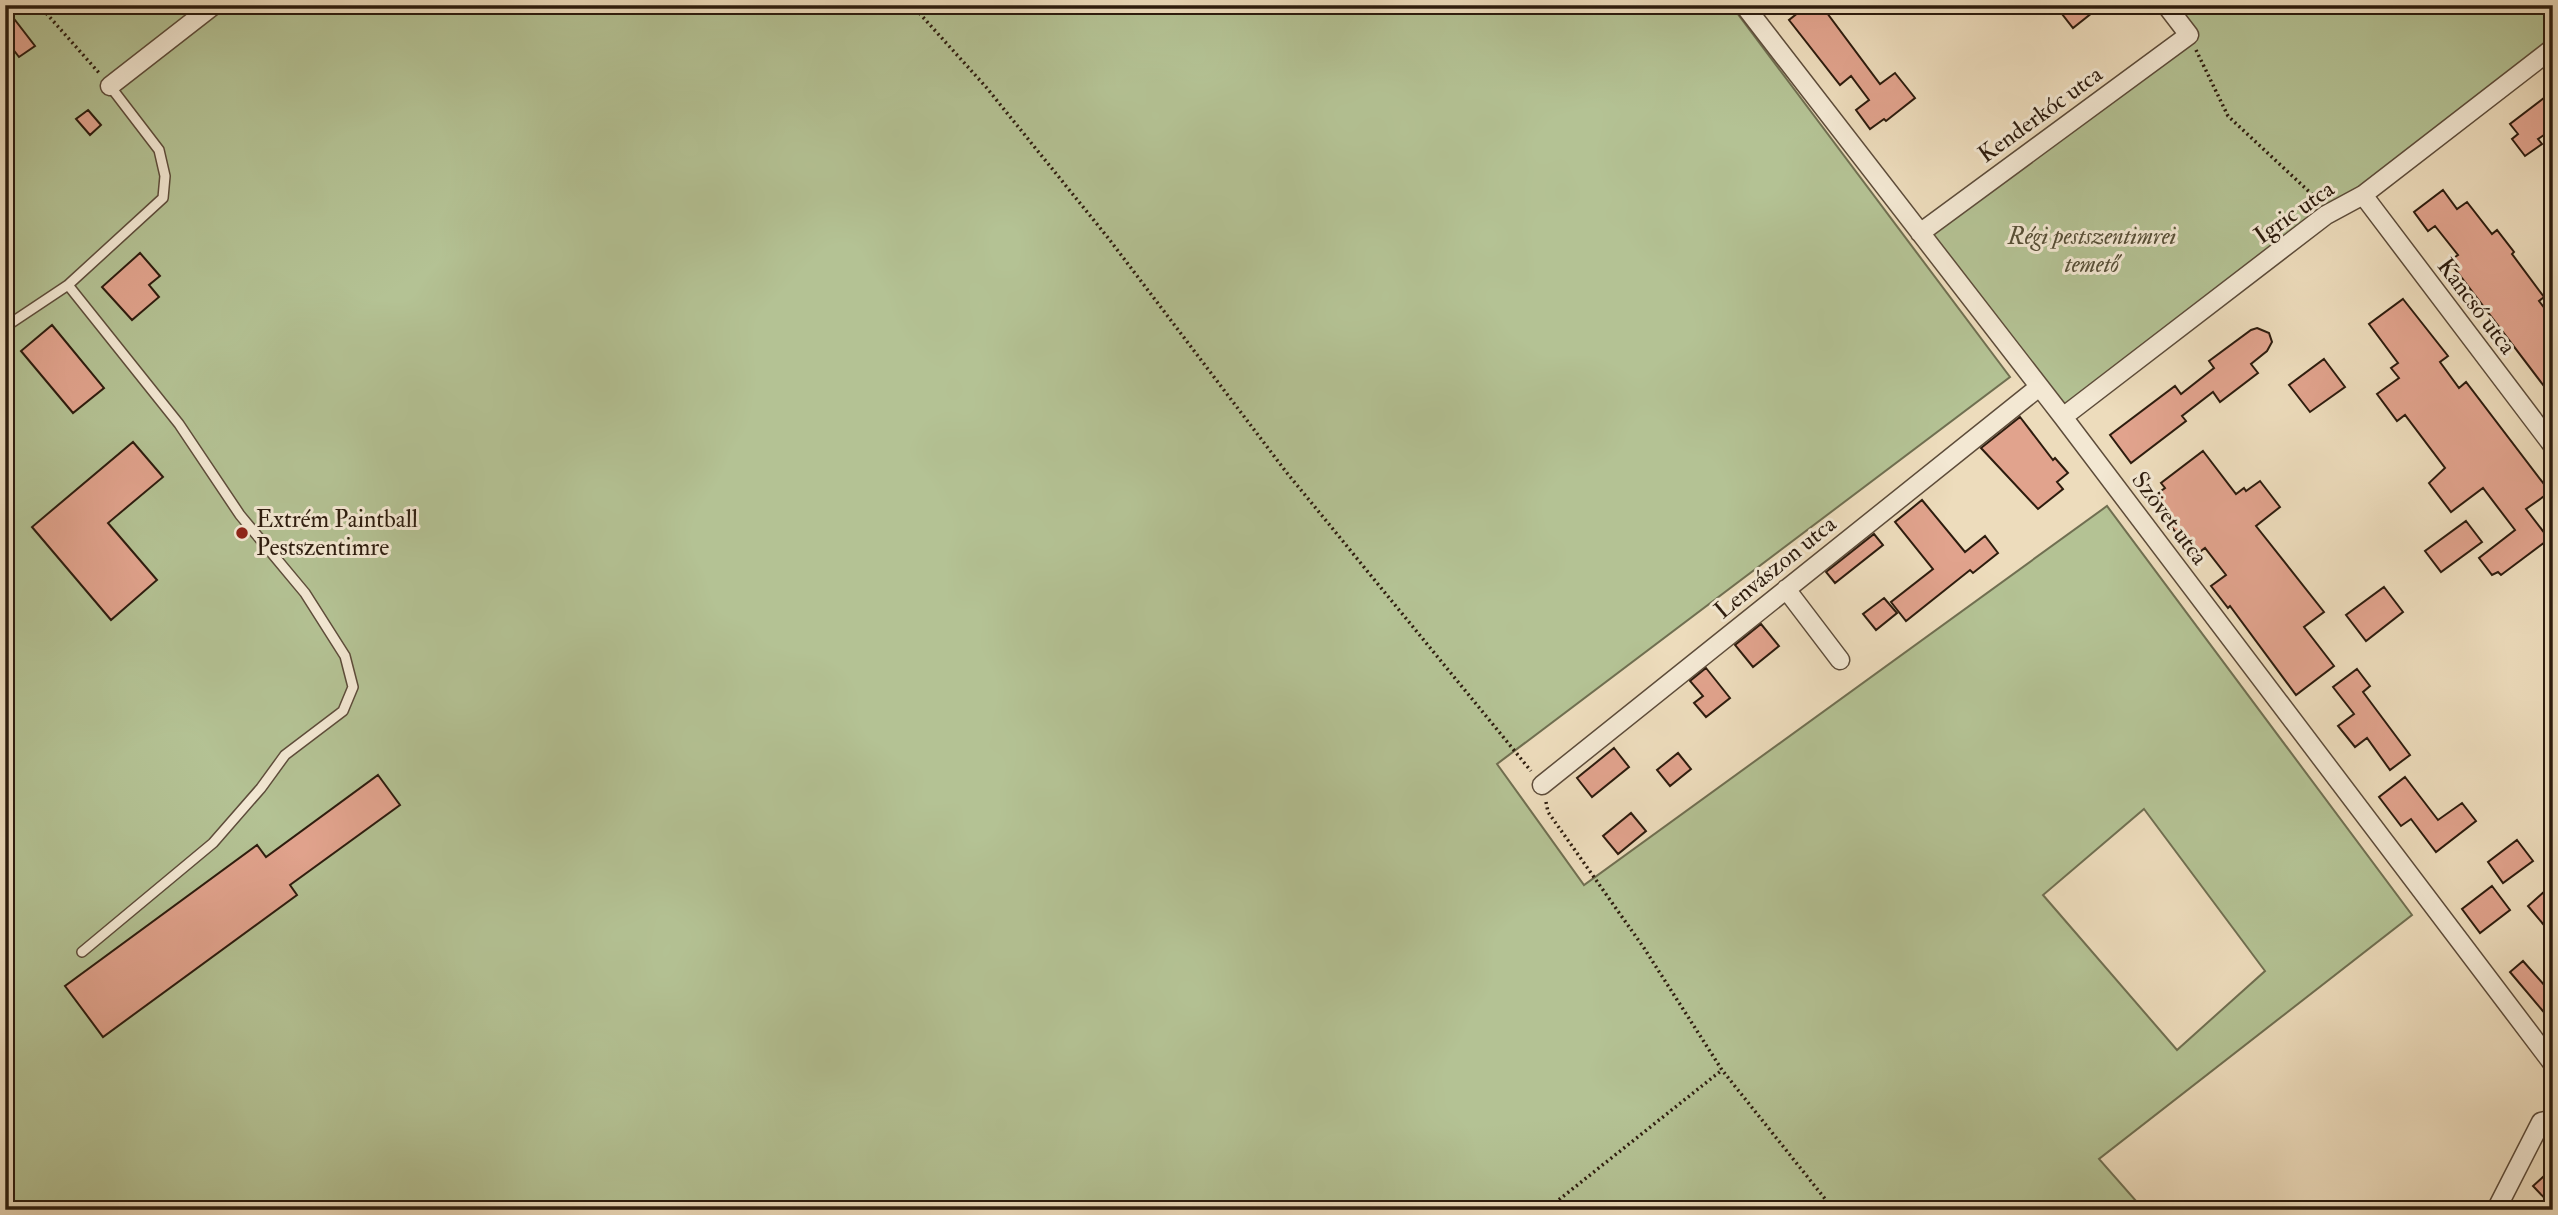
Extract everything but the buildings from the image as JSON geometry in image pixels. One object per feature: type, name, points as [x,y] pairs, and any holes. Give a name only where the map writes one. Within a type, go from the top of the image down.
[{"type":"street","points":[[110,86],[214,5]]},
{"type":"street","points":[[2166,5],[2189,35]]},
{"type":"street","name":"Szövet utca","points":[[1745,6],[2063,417],[2553,1064]]},
{"type":"street","name":"Kenderkóc utca","points":[[1920,233],[2189,35]]},
{"type":"street","name":"Igric utca","points":[[2063,417],[2326,215],[2363,195],[2553,48]]},
{"type":"street","name":"Kancsó utca","points":[[2363,195],[2553,446]]},
{"type":"street","name":"Lenvászon utca","points":[[1542,785],[2039,387]]},
{"type":"street","points":[[1787,589],[1840,660]]},
{"type":"street","points":[[2496,1210],[2541,1122],[2553,1119]]},
{"type":"lane","points":[[5,327],[68,285],[163,198],[165,176],[159,150],[110,86]]},
{"type":"lane","points":[[68,285],[179,424],[240,515],[305,593],[345,656],[353,687],[343,711],[285,755],[261,788],[213,843],[82,952]]},
{"type":"path","points":[[38,5],[110,86]]},
{"type":"path","points":[[912,5],[986,88],[1100,228],[1287,473],[1542,785],[1548,812],[1644,948],[1722,1070],[1834,1210]]},
{"type":"path","points":[[2189,35],[2228,116],[2317,198],[2326,215]]},
{"type":"path","points":[[1546,1210],[1722,1070]]},
{"type":"green space","points":[[5,5],[1731,5],[2010,377],[1497,764],[1584,885],[2107,506],[2412,915],[2099,1159],[2144,1210],[5,1210]],"holes":[[[2144,809],[2265,971],[2177,1050],[2043,895]]]},
{"type":"green space","name":"Régi pestszentimrei temető","points":[[2170,5],[2550,5],[2553,9],[2553,48],[2063,417],[1920,233],[2189,36]]},
{"type":"place","name":"Extrém Paintball Pestszentimre","points":[[242,533]]}]
